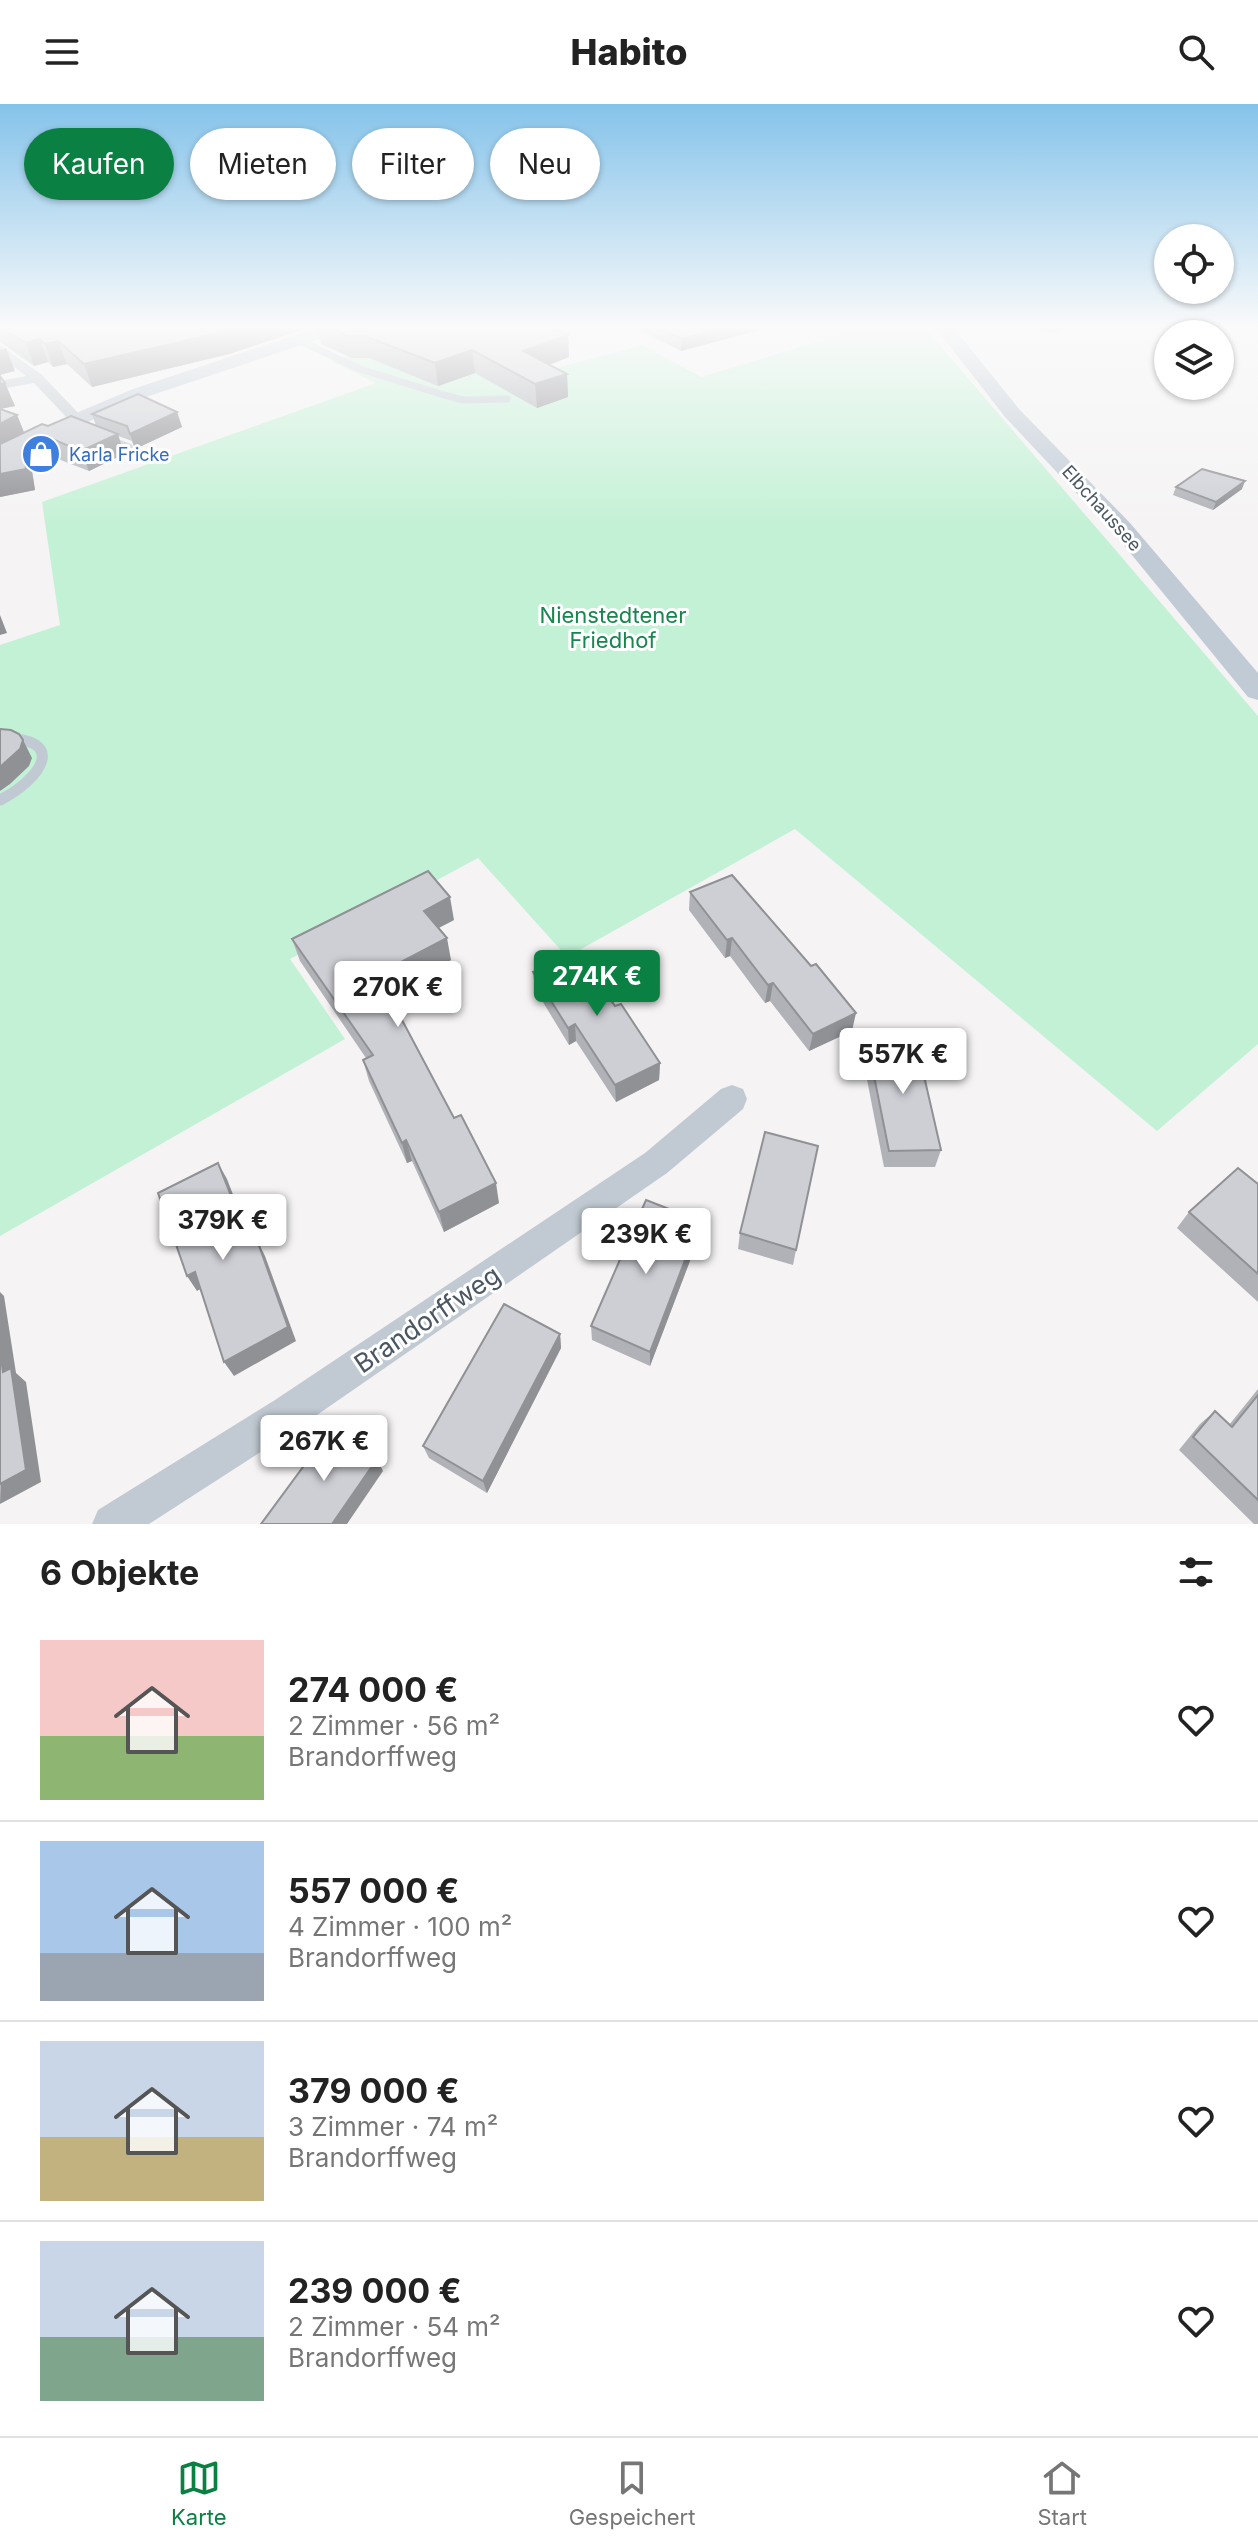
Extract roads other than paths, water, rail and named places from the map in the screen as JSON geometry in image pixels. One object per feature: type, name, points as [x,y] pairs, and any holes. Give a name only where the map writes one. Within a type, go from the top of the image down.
[{"type":"main road","points":[[0,460],[147,393]]},
{"type":"main road","name":"Elbchaussee","points":[[996,393],[1122,528],[1258,691]]},
{"type":"street","points":[[49,393],[74,424]]},
{"type":"street","name":"Brandorffweg","points":[[112,1524],[288,1413],[495,1274],[656,1163],[732,1099]]},
{"type":"lane","points":[[438,393],[463,400],[507,399]]},
{"type":"lane","points":[[97,436],[129,447],[126,448]]},
{"type":"lane","points":[[0,738],[22,738],[34,742],[42,749],[45,759],[32,781],[0,800]]},
{"type":"place","name":"Karla Fricke","points":[[41,454]]},
{"type":"park label","name":"Nienstedtener Friedhof","points":[[613,628]]}]
